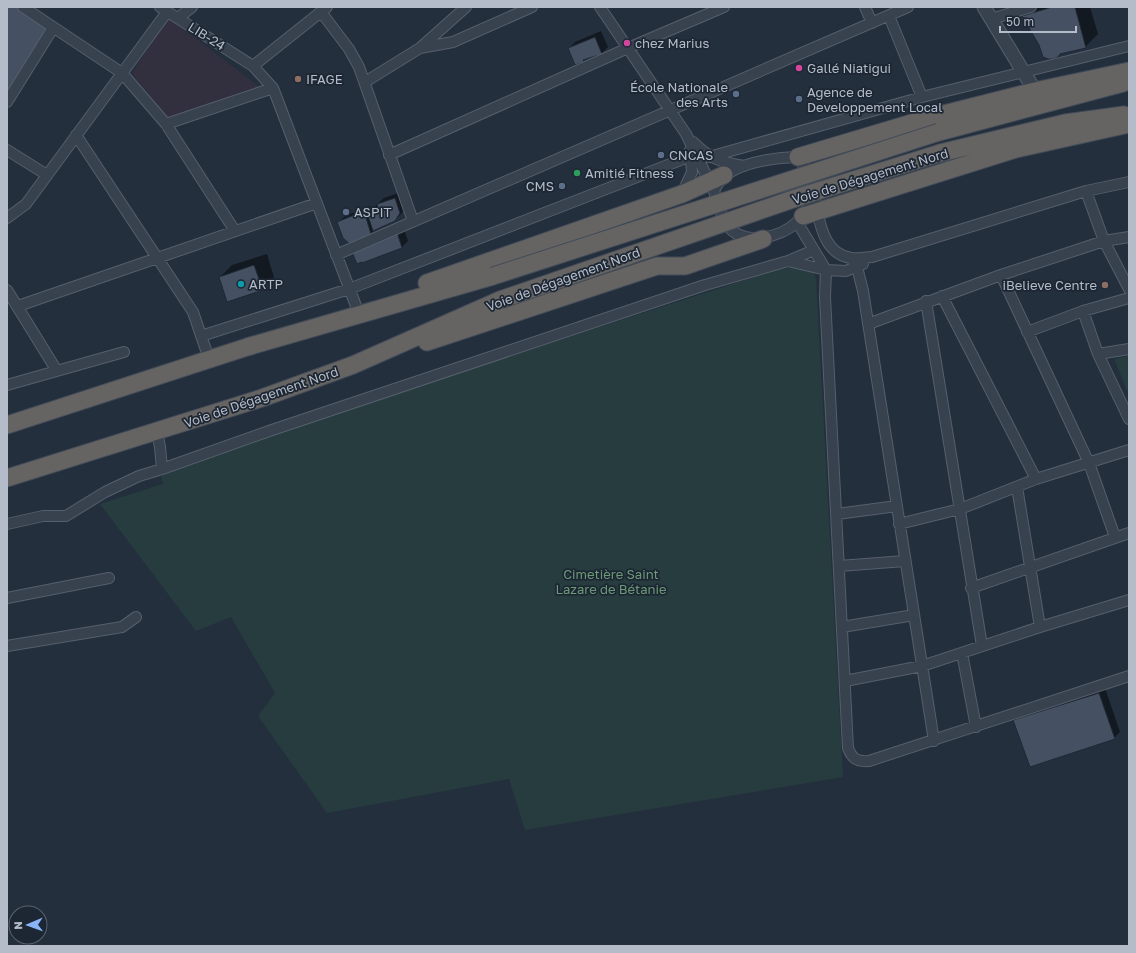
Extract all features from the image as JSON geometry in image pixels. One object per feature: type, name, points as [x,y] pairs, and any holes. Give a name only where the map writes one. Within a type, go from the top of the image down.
[{"type":"highway","points":[[798,157],[932,117],[1035,91],[1129,71]]},
{"type":"highway","name":"Voie de Dégagement Nord","points":[[11,422],[304,330],[493,276],[939,132],[1129,81]]},
{"type":"highway","name":"Voie de Dégagement Nord","points":[[7,478],[262,398],[352,365],[500,300],[802,196],[940,153],[1065,123],[1129,115]]},
{"type":"highway","points":[[808,213],[1016,149],[1129,124]]},
{"type":"highway","points":[[304,330],[340,312],[356,306],[716,182]]},
{"type":"highway","points":[[352,365],[657,266],[685,266],[763,239]]},
{"type":"street","points":[[23,7],[122,73],[166,124],[235,231]]},
{"type":"street","points":[[178,18],[192,7]]},
{"type":"street","points":[[364,82],[420,48],[466,7]]},
{"type":"street","points":[[420,48],[453,42],[532,7]]},
{"type":"street","points":[[600,7],[686,134],[716,182],[727,226],[743,237],[763,239],[786,229],[808,213]]},
{"type":"street","points":[[389,155],[628,48],[724,7]]},
{"type":"street","points":[[865,7],[872,23]]},
{"type":"street","points":[[336,255],[669,109],[908,7]]},
{"type":"street","points":[[984,7],[1035,91]]},
{"type":"street","points":[[992,19],[1032,7]]},
{"type":"street","points":[[7,218],[26,204],[122,73],[163,9]]},
{"type":"street","name":"LIB-24","points":[[163,9],[253,66],[273,88]]},
{"type":"street","points":[[253,66],[324,10],[349,49],[364,82],[413,220]]},
{"type":"street","points":[[889,16],[922,97]]},
{"type":"street","points":[[7,102],[53,28]]},
{"type":"street","points":[[710,157],[922,97],[1129,46]]},
{"type":"street","points":[[166,124],[273,88],[356,306]]},
{"type":"street","points":[[686,134],[710,157],[720,162],[744,166]]},
{"type":"street","points":[[682,194],[692,172],[691,156],[686,134]]},
{"type":"street","points":[[76,136],[193,312],[209,359]]},
{"type":"street","points":[[7,150],[47,175]]},
{"type":"street","points":[[201,336],[349,288],[691,156]]},
{"type":"street","points":[[716,182],[744,166],[764,160],[798,157],[805,168],[808,213],[814,250],[826,270],[825,298],[837,514],[844,681],[848,748],[851,757],[857,761],[868,761],[934,741],[1129,676]]},
{"type":"street","points":[[808,213],[828,245],[836,253],[851,258],[872,257],[1086,191],[1129,182]]},
{"type":"street","points":[[1086,191],[1104,241],[1129,289]]},
{"type":"street","points":[[18,306],[317,203]]},
{"type":"street","points":[[868,324],[926,301],[1001,275],[1104,241],[1129,237]]},
{"type":"street","points":[[7,524],[43,516],[66,516],[105,492],[139,476],[705,285],[788,261],[814,250]]},
{"type":"street","points":[[788,261],[838,272],[857,267],[872,257]]},
{"type":"street","points":[[851,258],[857,267],[868,324],[934,741]]},
{"type":"street","points":[[1001,275],[1089,463],[1115,537]]},
{"type":"street","points":[[7,290],[57,371]]},
{"type":"street","points":[[942,296],[1036,479]]},
{"type":"street","points":[[1028,332],[1083,311],[1129,298]]},
{"type":"street","points":[[926,301],[982,646]]},
{"type":"street","points":[[1083,311],[1098,354],[1129,418]]},
{"type":"street","points":[[1098,354],[1129,349]]},
{"type":"street","points":[[7,385],[124,352]]},
{"type":"street","points":[[157,432],[162,469]]},
{"type":"street","points":[[899,524],[960,508],[1036,479],[1129,450]]},
{"type":"street","points":[[1017,487],[1040,627]]},
{"type":"street","points":[[837,514],[897,506]]},
{"type":"street","points":[[972,588],[1030,569],[1129,533]]},
{"type":"street","points":[[839,566],[905,560]]},
{"type":"street","points":[[7,598],[110,578]]},
{"type":"street","points":[[844,681],[922,666],[1040,627],[1129,600]]},
{"type":"street","points":[[842,627],[914,615]]},
{"type":"street","points":[[7,646],[122,627],[136,617]]},
{"type":"street","points":[[962,653],[976,727]]},
{"type":"shaded area","points":[[168,17],[261,88],[168,119],[132,73]]},
{"type":"green space","name":"Cimetière Saint Lazare de Bétanie","points":[[788,268],[802,268],[813,272],[816,278],[843,777],[525,830],[509,779],[327,813],[258,716],[275,693],[231,617],[196,631],[100,504],[163,484],[161,476],[272,432],[773,271]]},
{"type":"green space","points":[[1129,356],[1129,395],[1114,359]]},
{"type":"building","points":[[7,7],[23,7],[53,28],[7,102]]},
{"type":"building","points":[[1052,7],[1075,7],[1086,48],[1060,54],[1058,57],[1053,59],[1043,57],[1039,45],[1022,16]]},
{"type":"building","points":[[595,37],[602,54],[583,60],[584,62],[575,65],[568,48]]},
{"type":"building","points":[[395,198],[400,213],[395,221],[373,231],[367,213],[378,208],[377,204]]},
{"type":"building","points":[[364,211],[371,234],[351,245],[343,238],[337,222]]},
{"type":"building","points":[[397,232],[402,248],[357,264],[352,252]]},
{"type":"building","name":"ARTP","points":[[254,265],[263,290],[227,302],[219,277]]},
{"type":"building","points":[[1099,693],[1115,739],[1030,767],[1013,720]]},
{"type":"place","name":"chez Marius","points":[[627,43]]},
{"type":"place","name":"Gallé Niatigui","points":[[799,68]]},
{"type":"place","name":"IFAGE","points":[[298,79]]},
{"type":"place","name":"École Nationale des Arts","points":[[736,94]]},
{"type":"place","name":"Agence de Developpement Local","points":[[799,99]]},
{"type":"place","name":"CNCAS","points":[[661,155]]},
{"type":"place","name":"Amitié Fitness","points":[[577,173]]},
{"type":"place","name":"CMS","points":[[562,186]]},
{"type":"place","name":"ASPIT","points":[[346,212]]},
{"type":"place","name":"ARTP","points":[[241,284]]},
{"type":"place","name":"iBelieve Centre","points":[[1105,285]]}]
